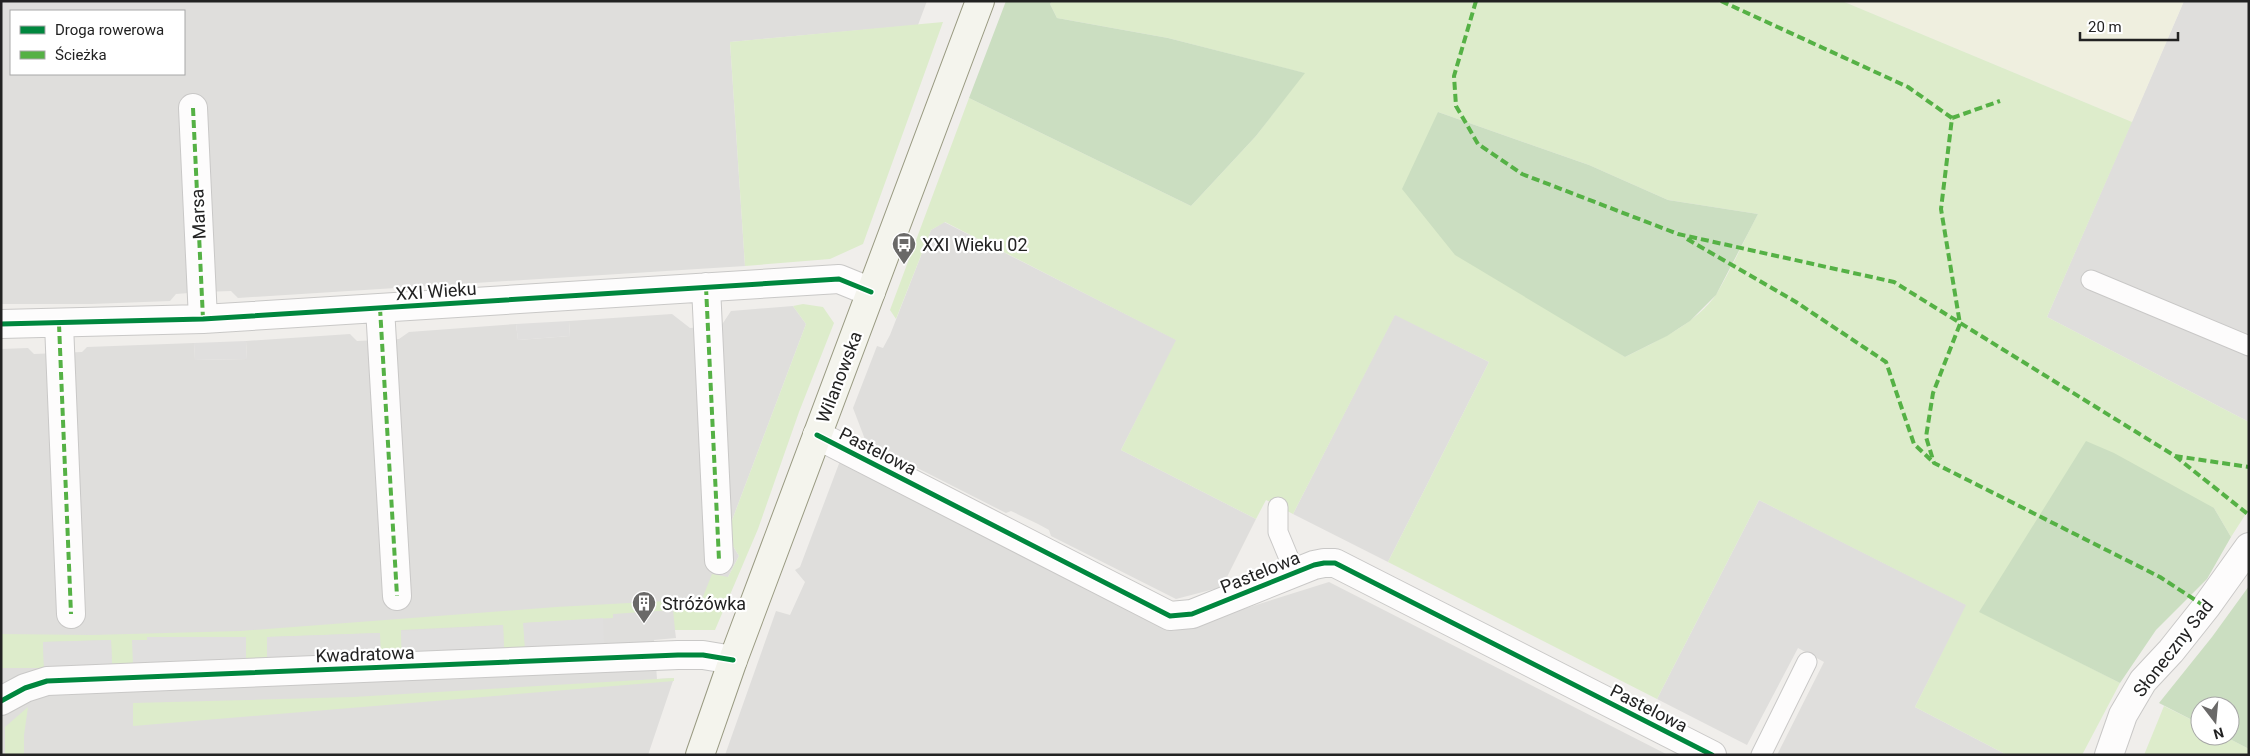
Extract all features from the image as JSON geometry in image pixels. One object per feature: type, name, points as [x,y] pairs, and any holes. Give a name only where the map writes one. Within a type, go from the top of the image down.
[{"type":"street","name":"Wilanowska","points":[[700,755],[733,660],[980,1]]},
{"type":"street","name":"Marsa","points":[[193,108],[203,319]]},
{"type":"street","name":"XXI Wieku","points":[[1,324],[203,319],[839,279],[871,292]]},
{"type":"street","points":[[706,287],[719,560]]},
{"type":"street","points":[[380,308],[397,596]]},
{"type":"street","points":[[59,324],[71,614]]},
{"type":"street","name":"Pastelowa","points":[[817,436],[1170,616],[1192,614],[1324,562],[1335,563],[1712,755]]},
{"type":"street","name":"Słoneczny Sad","points":[[2109,755],[2123,715],[2143,681],[2171,651],[2206,607],[2249,547]]},
{"type":"street","name":"Kwadratowa","points":[[1,701],[25,688],[47,681],[678,654],[703,655],[733,660]]},
{"type":"lane","points":[[2091,280],[2249,346]]},
{"type":"lane","points":[[1278,508],[1278,532],[1295,573]]},
{"type":"lane","points":[[1761,755],[1807,662]]},
{"type":"shaded area","points":[[1,1],[927,1],[918,25],[730,42],[745,266],[238,298],[231,291],[202,292],[176,294],[170,301],[91,304],[1,304]]},
{"type":"shaded area","points":[[2184,1],[2249,1],[2249,422],[2047,317]]},
{"type":"shaded area","points":[[944,222],[1177,340],[1121,450],[1256,519],[1222,587],[1176,599],[1051,536],[1049,530],[1038,524],[1011,511],[1006,513],[866,442],[853,408],[877,346],[883,348],[890,335],[931,230]]},
{"type":"shaded area","points":[[793,306],[806,324],[731,523],[733,546],[739,556],[728,577],[693,629],[675,630],[676,638],[654,640],[657,679],[674,678],[648,755],[1,755],[1,349],[28,348],[34,354],[82,352],[87,347],[194,343],[195,360],[247,359],[246,341],[350,334],[357,341],[399,339],[409,332],[516,324],[518,340],[570,336],[569,321],[672,314],[690,328],[721,326],[731,311]]},
{"type":"shaded area","points":[[1395,314],[1489,362],[1388,562],[1293,514]]},
{"type":"shaded area","points":[[569,321],[570,336],[518,340],[516,324]]},
{"type":"shaded area","points":[[246,341],[247,359],[195,360],[194,343]]},
{"type":"shaded area","points":[[840,461],[1173,631],[1329,582],[1668,755],[725,755],[776,611],[790,615],[805,582],[795,570],[800,567]]},
{"type":"shaded area","points":[[1759,500],[1967,605],[1915,707],[2007,755],[1777,755],[1824,662],[1798,648],[1747,745],[1657,699]]},
{"type":"shaded area","points":[[603,618],[604,644],[525,648],[523,623]]},
{"type":"shaded area","points":[[503,625],[504,650],[402,656],[401,631]]},
{"type":"shaded area","points":[[380,633],[381,657],[267,662],[267,637]]},
{"type":"shaded area","points":[[147,637],[246,637],[246,662],[133,665],[132,640],[147,640]]},
{"type":"shaded area","points":[[111,640],[112,665],[44,668],[43,642]]},
{"type":"green space","points":[[1006,1],[1052,1],[1050,4],[1057,18],[1168,38],[1305,73],[1256,136],[1191,206],[969,98]]},
{"type":"green space","points":[[1052,1],[1842,1],[2132,122],[2047,317],[2249,422],[2249,509],[2231,537],[2214,508],[1980,611],[2120,683],[2082,755],[2007,755],[1915,707],[1966,605],[1759,500],[1657,699],[1388,562],[1489,362],[1395,315],[1293,514],[1266,500],[1256,519],[1121,450],[1176,340],[945,222],[931,230],[896,319],[890,310],[969,98],[1191,206],[1256,136],[1304,73],[1168,38],[1057,18],[1050,4]],"holes":[[[1438,112],[1589,165],[1668,200],[1758,214],[1717,293],[1709,304],[1699,314],[1675,331],[1625,357],[1601,341]]]},
{"type":"green space","points":[[1842,1],[2184,1],[2132,122]]},
{"type":"green space","points":[[943,22],[863,244],[830,259],[745,266],[730,42]]},
{"type":"green space","points":[[1438,112],[1589,165],[1668,200],[1758,214],[1716,295],[1690,321],[1667,336],[1625,357],[1455,255],[1402,189]]},
{"type":"green space","points":[[803,304],[823,307],[834,323],[799,412],[758,529],[715,630],[675,630],[673,610],[613,614],[613,618],[524,623],[525,648],[504,650],[503,625],[401,630],[402,656],[381,657],[379,633],[268,637],[267,662],[246,662],[246,637],[147,640],[133,665],[112,665],[111,640],[43,642],[44,668],[1,668],[1,634],[92,635],[240,631],[556,607],[702,599],[712,574],[728,577],[739,556],[733,546],[731,523],[806,324],[793,306]]},
{"type":"green space","points":[[2086,441],[2114,453],[2214,508],[2231,537],[2207,579],[2156,630],[2120,683],[1979,612]]},
{"type":"green space","points":[[2249,586],[2249,749],[2240,744],[2240,696],[2190,696],[2190,719],[2159,703],[2212,637]]},
{"type":"green space","points":[[674,678],[674,681],[133,726],[133,703],[353,697]]},
{"type":"green space","points":[[2164,706],[2190,719],[2190,746],[2240,746],[2240,744],[2249,749],[2249,755],[2144,755]]},
{"type":"green space","points":[[28,707],[24,735],[24,754],[5,755],[5,727]]},
{"type":"marked path","points":[[1476,1],[1454,76],[1456,106],[1478,144],[1522,174],[1678,234],[1894,282],[2175,456],[2249,467]]},
{"type":"marked path","points":[[1721,1],[1908,87],[1952,118],[1941,209],[1960,324],[1933,393],[1926,437],[1934,463],[2160,577],[2206,607]]},
{"type":"marked path","points":[[1952,118],[2000,101]]},
{"type":"marked path","points":[[193,108],[203,319]]},
{"type":"marked path","points":[[1687,239],[1796,302],[1886,362],[1914,444],[1932,461]]},
{"type":"marked path","points":[[706,287],[719,560]]},
{"type":"marked path","points":[[380,308],[397,596]]},
{"type":"marked path","points":[[59,324],[71,614]]},
{"type":"marked path","points":[[2175,456],[2249,515]]},
{"type":"cycle path","points":[[1,324],[203,319],[839,279],[871,292]]},
{"type":"cycle path","points":[[817,435],[1170,616],[1192,614],[1314,565],[1335,563],[1712,755]]},
{"type":"cycle path","points":[[1,701],[25,688],[47,681],[678,655],[703,655],[733,660]]},
{"type":"place","name":"XXI Wieku 02","points":[[904,265]]},
{"type":"place","name":"Stróżówka","points":[[644,624]]}]
